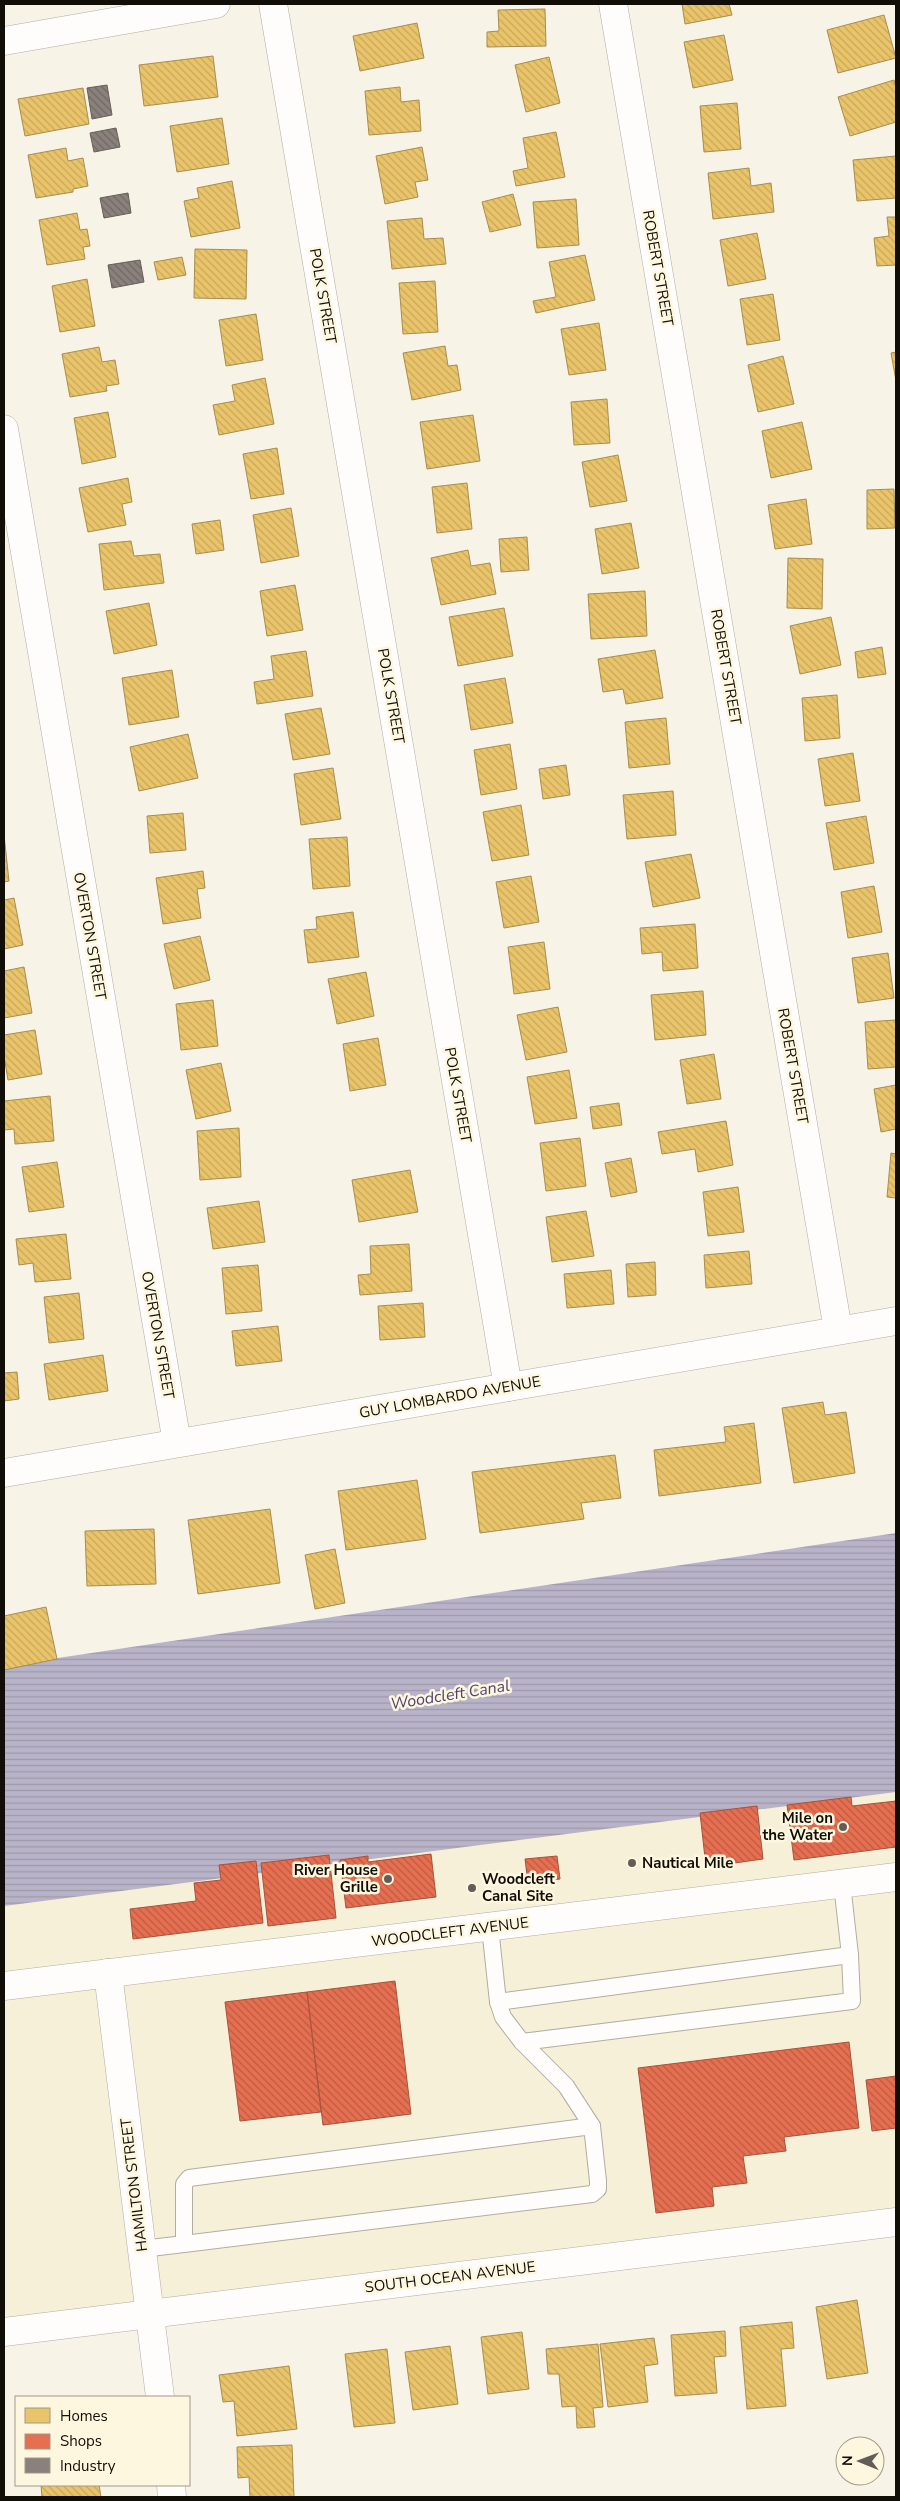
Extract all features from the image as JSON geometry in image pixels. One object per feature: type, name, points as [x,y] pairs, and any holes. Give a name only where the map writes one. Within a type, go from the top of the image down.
[{"type":"street","points":[[4,41],[216,4]]},
{"type":"street","name":"POLK STREET","points":[[273,4],[508,1387]]},
{"type":"street","name":"ROBERT STREET","points":[[613,4],[838,1330]]},
{"type":"street","name":"OVERTON STREET","points":[[4,429],[177,1443]]},
{"type":"street","name":"GUY LOMBARDO AVENUE","points":[[4,1473],[896,1321]]},
{"type":"street","name":"WOODCLEFT AVENUE","points":[[4,1986],[896,1877]]},
{"type":"street","name":"HAMILTON STREET","points":[[108,1973],[160,2396]]},
{"type":"street","name":"SOUTH OCEAN AVENUE","points":[[4,2332],[896,2222]]},
{"type":"lane","points":[[522,2042],[852,2001],[850,1954],[842,1884]]},
{"type":"lane","points":[[142,2248],[592,2194],[598,2189],[592,2126],[566,2086],[522,2042],[503,2017],[498,2002],[490,1927]]},
{"type":"lane","points":[[498,2002],[850,1954]]},
{"type":"lane","points":[[184,2244],[184,2184],[188,2178],[592,2126]]},
{"type":"shaded area","name":"Nautical Mile","points":[[896,1792],[896,2228],[4,2333],[4,1906]]},
{"type":"water","name":"Woodcleft Canal","points":[[896,1533],[896,1792],[4,1906],[4,1666]]},
{"type":"building: Homes","points":[[682,4],[729,4],[732,15],[685,24]]},
{"type":"building: Homes","points":[[545,9],[546,46],[487,47],[487,32],[499,31],[498,10]]},
{"type":"building: Homes","points":[[884,15],[896,58],[838,73],[827,30]]},
{"type":"building: Homes","points":[[417,23],[424,58],[360,71],[353,36]]},
{"type":"building: Homes","points":[[724,35],[733,80],[693,88],[684,42]]},
{"type":"building: Homes","points":[[213,56],[218,97],[144,106],[139,65]]},
{"type":"building: Homes","points":[[549,57],[560,103],[526,112],[515,65]]},
{"type":"building: Homes","points":[[894,80],[896,87],[896,122],[850,136],[838,97]]},
{"type":"building: Homes","points":[[400,87],[401,102],[419,100],[421,131],[369,135],[365,91]]},
{"type":"building: Homes","points":[[83,88],[89,124],[25,136],[18,99]]},
{"type":"building: Homes","points":[[737,103],[741,149],[704,152],[700,106]]},
{"type":"building: Homes","points":[[222,118],[229,164],[177,172],[170,126]]},
{"type":"building: Homes","points":[[556,132],[565,177],[516,186],[513,171],[528,168],[523,138]]},
{"type":"building: Homes","points":[[422,147],[428,180],[415,182],[418,197],[385,204],[376,156]]},
{"type":"building: Homes","points":[[66,148],[68,161],[83,158],[88,186],[73,189],[73,192],[36,198],[28,155]]},
{"type":"building: Homes","points":[[896,156],[896,198],[857,201],[853,160]]},
{"type":"building: Homes","points":[[749,168],[751,186],[771,183],[774,212],[713,219],[708,173]]},
{"type":"building: Homes","points":[[232,181],[240,228],[191,237],[184,201],[199,198],[197,188]]},
{"type":"building: Homes","points":[[513,194],[521,225],[490,232],[482,202]]},
{"type":"building: Homes","points":[[576,199],[579,245],[537,248],[533,202]]},
{"type":"building: Homes","points":[[77,213],[80,230],[87,229],[90,246],[83,247],[85,259],[47,265],[39,220]]},
{"type":"building: Homes","points":[[887,217],[896,217],[896,265],[877,266],[874,238],[889,236]]},
{"type":"building: Homes","points":[[422,218],[424,239],[443,238],[446,264],[392,269],[387,221]]},
{"type":"building: Homes","points":[[757,233],[766,279],[728,286],[720,240]]},
{"type":"building: Homes","points":[[195,249],[247,250],[246,299],[194,298]]},
{"type":"building: Homes","points":[[585,255],[595,300],[536,313],[533,301],[556,297],[549,262]]},
{"type":"building: Homes","points":[[182,257],[186,275],[158,280],[154,262]]},
{"type":"building: Homes","points":[[87,279],[95,326],[60,332],[52,286]]},
{"type":"building: Homes","points":[[435,281],[438,332],[403,334],[399,283]]},
{"type":"building: Homes","points":[[773,294],[780,340],[747,345],[740,299]]},
{"type":"building: Homes","points":[[256,314],[263,360],[226,366],[219,320]]},
{"type":"building: Homes","points":[[599,323],[606,370],[569,375],[561,329]]},
{"type":"building: Homes","points":[[445,346],[448,366],[457,365],[461,390],[412,400],[403,353]]},
{"type":"building: Homes","points":[[99,347],[102,362],[115,360],[119,384],[106,386],[107,391],[70,397],[62,354]]},
{"type":"building: Homes","points":[[896,352],[896,381],[891,353]]},
{"type":"building: Homes","points":[[783,356],[794,404],[758,412],[748,365]]},
{"type":"building: Homes","points":[[265,378],[274,424],[219,435],[213,405],[235,401],[232,385]]},
{"type":"building: Homes","points":[[607,399],[610,443],[574,445],[571,402]]},
{"type":"building: Homes","points":[[108,412],[116,457],[82,464],[74,418]]},
{"type":"building: Homes","points":[[473,415],[480,461],[427,469],[420,422]]},
{"type":"building: Homes","points":[[802,422],[812,469],[771,478],[762,431]]},
{"type":"building: Homes","points":[[277,448],[284,494],[251,499],[243,454]]},
{"type":"building: Homes","points":[[618,455],[627,501],[590,507],[582,462]]},
{"type":"building: Homes","points":[[128,478],[132,502],[122,504],[126,525],[88,532],[79,488]]},
{"type":"building: Homes","points":[[467,483],[472,529],[437,533],[432,487]]},
{"type":"building: Homes","points":[[894,489],[895,528],[867,529],[867,490]]},
{"type":"building: Homes","points":[[806,499],[812,544],[775,549],[768,505]]},
{"type":"building: Homes","points":[[291,508],[299,556],[261,563],[253,515]]},
{"type":"building: Homes","points":[[220,520],[224,550],[196,554],[192,524]]},
{"type":"building: Homes","points":[[631,523],[639,568],[602,574],[595,529]]},
{"type":"building: Homes","points":[[527,537],[529,570],[501,572],[499,539]]},
{"type":"building: Homes","points":[[131,541],[134,556],[160,554],[164,583],[104,590],[99,544]]},
{"type":"building: Homes","points":[[468,550],[471,566],[490,563],[496,594],[441,605],[431,558]]},
{"type":"building: Homes","points":[[788,558],[823,559],[822,609],[787,608]]},
{"type":"building: Homes","points":[[295,585],[303,630],[267,636],[260,591]]},
{"type":"building: Homes","points":[[645,591],[647,636],[591,639],[588,594]]},
{"type":"building: Homes","points":[[149,603],[157,645],[114,654],[106,611]]},
{"type":"building: Homes","points":[[504,608],[513,656],[458,666],[449,617]]},
{"type":"building: Homes","points":[[831,617],[841,665],[800,674],[790,626]]},
{"type":"building: Homes","points":[[882,647],[886,674],[858,678],[855,652]]},
{"type":"building: Homes","points":[[655,650],[663,698],[626,704],[623,689],[603,692],[598,659]]},
{"type":"building: Homes","points":[[306,651],[313,696],[257,704],[254,682],[274,679],[271,656]]},
{"type":"building: Homes","points":[[172,670],[179,717],[129,725],[122,678]]},
{"type":"building: Homes","points":[[505,678],[513,723],[471,730],[464,685]]},
{"type":"building: Homes","points":[[837,695],[840,738],[805,741],[802,698]]},
{"type":"building: Homes","points":[[321,708],[330,754],[293,760],[285,714]]},
{"type":"building: Homes","points":[[666,718],[670,764],[629,768],[625,722]]},
{"type":"building: Homes","points":[[188,734],[198,778],[139,791],[130,747]]},
{"type":"building: Homes","points":[[510,744],[517,789],[481,795],[474,750]]},
{"type":"building: Homes","points":[[853,753],[860,801],[825,806],[818,759]]},
{"type":"building: Homes","points":[[566,765],[570,795],[543,799],[539,769]]},
{"type":"building: Homes","points":[[333,768],[341,819],[301,825],[294,774]]},
{"type":"building: Homes","points":[[673,791],[676,835],[627,839],[623,795]]},
{"type":"building: Homes","points":[[521,805],[529,855],[492,861],[483,812]]},
{"type":"building: Homes","points":[[183,813],[186,850],[150,853],[147,816]]},
{"type":"building: Homes","points":[[866,816],[874,863],[834,870],[826,823]]},
{"type":"building: Homes","points":[[4,835],[9,881],[4,882]]},
{"type":"building: Homes","points":[[347,837],[350,886],[313,889],[309,839]]},
{"type":"building: Homes","points":[[691,854],[700,898],[653,907],[645,862]]},
{"type":"building: Homes","points":[[203,871],[205,888],[197,889],[201,918],[163,924],[156,878]]},
{"type":"building: Homes","points":[[531,876],[539,922],[504,928],[496,882]]},
{"type":"building: Homes","points":[[874,886],[882,932],[848,938],[841,892]]},
{"type":"building: Homes","points":[[14,898],[23,945],[4,949],[4,900]]},
{"type":"building: Homes","points":[[353,912],[359,957],[308,963],[304,930],[317,929],[316,917]]},
{"type":"building: Homes","points":[[695,924],[698,968],[663,971],[662,952],[642,954],[640,928]]},
{"type":"building: Homes","points":[[200,936],[210,980],[174,989],[164,944]]},
{"type":"building: Homes","points":[[544,942],[550,989],[514,994],[508,947]]},
{"type":"building: Homes","points":[[888,953],[894,998],[858,1003],[852,958]]},
{"type":"building: Homes","points":[[24,967],[32,1013],[4,1018],[4,971]]},
{"type":"building: Homes","points":[[366,972],[374,1016],[337,1024],[328,979]]},
{"type":"building: Homes","points":[[703,991],[706,1035],[655,1040],[651,995]]},
{"type":"building: Homes","points":[[213,1000],[218,1046],[181,1050],[176,1004]]},
{"type":"building: Homes","points":[[558,1007],[567,1052],[526,1060],[517,1015]]},
{"type":"building: Homes","points":[[896,1020],[896,1067],[868,1069],[865,1022]]},
{"type":"building: Homes","points":[[35,1030],[42,1074],[8,1080],[4,1056],[4,1035]]},
{"type":"building: Homes","points":[[378,1038],[386,1085],[350,1091],[343,1044]]},
{"type":"building: Homes","points":[[714,1054],[721,1099],[687,1104],[680,1060]]},
{"type":"building: Homes","points":[[221,1063],[231,1111],[196,1119],[186,1070]]},
{"type":"building: Homes","points":[[569,1070],[577,1118],[535,1124],[527,1077]]},
{"type":"building: Homes","points":[[896,1085],[896,1129],[881,1132],[874,1089]]},
{"type":"building: Homes","points":[[50,1096],[54,1141],[15,1144],[14,1129],[4,1130],[4,1101]]},
{"type":"building: Homes","points":[[619,1103],[622,1125],[593,1129],[590,1107]]},
{"type":"building: Homes","points":[[726,1121],[733,1165],[698,1172],[695,1149],[662,1154],[658,1132]]},
{"type":"building: Homes","points":[[239,1128],[241,1177],[200,1180],[197,1131]]},
{"type":"building: Homes","points":[[580,1138],[586,1186],[546,1191],[540,1143]]},
{"type":"building: Homes","points":[[891,1153],[896,1154],[896,1198],[887,1197]]},
{"type":"building: Homes","points":[[631,1158],[637,1192],[611,1197],[605,1163]]},
{"type":"building: Homes","points":[[57,1162],[64,1207],[29,1212],[22,1167]]},
{"type":"building: Homes","points":[[410,1170],[418,1212],[359,1222],[352,1180]]},
{"type":"building: Homes","points":[[738,1187],[744,1232],[708,1236],[703,1192]]},
{"type":"building: Homes","points":[[259,1201],[265,1242],[213,1249],[207,1208]]},
{"type":"building: Homes","points":[[586,1211],[594,1256],[552,1262],[546,1217]]},
{"type":"building: Homes","points":[[66,1234],[71,1279],[35,1282],[33,1263],[19,1265],[16,1239]]},
{"type":"building: Homes","points":[[409,1244],[412,1291],[360,1295],[358,1275],[371,1274],[370,1246]]},
{"type":"building: Homes","points":[[749,1251],[752,1284],[706,1288],[704,1255]]},
{"type":"building: Homes","points":[[655,1262],[656,1295],[628,1297],[626,1264]]},
{"type":"building: Homes","points":[[258,1265],[262,1311],[226,1314],[222,1268]]},
{"type":"building: Homes","points":[[611,1270],[614,1304],[567,1308],[564,1274]]},
{"type":"building: Homes","points":[[79,1293],[84,1339],[49,1343],[44,1297]]},
{"type":"building: Homes","points":[[423,1303],[425,1337],[380,1340],[378,1306]]},
{"type":"building: Homes","points":[[278,1326],[282,1361],[236,1366],[232,1331]]},
{"type":"building: Homes","points":[[103,1355],[108,1391],[49,1400],[44,1364]]},
{"type":"building: Homes","points":[[17,1372],[19,1399],[4,1401],[4,1373]]},
{"type":"building: Homes","points":[[823,1402],[825,1415],[846,1412],[855,1473],[794,1483],[782,1408]]},
{"type":"building: Homes","points":[[754,1423],[761,1483],[659,1496],[654,1450],[726,1442],[724,1427]]},
{"type":"building: Homes","points":[[615,1455],[621,1498],[581,1503],[584,1519],[480,1533],[472,1472]]},
{"type":"building: Homes","points":[[417,1480],[426,1539],[346,1550],[338,1491]]},
{"type":"building: Homes","points":[[270,1509],[280,1583],[198,1594],[188,1520]]},
{"type":"building: Homes","points":[[154,1529],[156,1584],[87,1586],[85,1531]]},
{"type":"building: Homes","points":[[335,1549],[345,1603],[315,1609],[305,1555]]},
{"type":"building: Homes","points":[[46,1607],[57,1659],[4,1670],[4,1616]]},
{"type":"building: Homes","points":[[857,2300],[868,2373],[827,2379],[816,2307]]},
{"type":"building: Homes","points":[[792,2322],[794,2348],[781,2349],[786,2406],[747,2409],[740,2327]]},
{"type":"building: Homes","points":[[725,2331],[726,2356],[714,2357],[717,2393],[675,2396],[671,2335]]},
{"type":"building: Homes","points":[[522,2332],[529,2389],[488,2394],[481,2337]]},
{"type":"building: Homes","points":[[654,2338],[658,2364],[644,2366],[648,2402],[608,2407],[600,2344]]},
{"type":"building: Homes","points":[[598,2344],[603,2407],[593,2408],[595,2427],[577,2428],[576,2406],[562,2407],[559,2374],[548,2374],[546,2349]]},
{"type":"building: Homes","points":[[450,2346],[458,2404],[413,2410],[405,2352]]},
{"type":"building: Homes","points":[[387,2349],[395,2423],[354,2427],[345,2354]]},
{"type":"building: Homes","points":[[289,2366],[297,2429],[237,2436],[234,2401],[223,2402],[219,2375]]},
{"type":"building: Homes","points":[[292,2445],[294,2497],[250,2497],[249,2477],[238,2478],[237,2447]]},
{"type":"building: Homes","points":[[41,2486],[99,2486],[101,2497],[42,2497]]},
{"type":"building: Shops","name":"Mile on the Water","points":[[851,1797],[852,1806],[896,1801],[896,1847],[794,1860],[787,1805]]},
{"type":"building: Shops","points":[[757,1806],[763,1859],[706,1867],[700,1813]]},
{"type":"building: Shops","name":"River House Grille","points":[[431,1854],[436,1897],[346,1908],[340,1860],[368,1856],[368,1862]]},
{"type":"building: Shops","points":[[329,1855],[336,1918],[268,1926],[261,1863]]},
{"type":"building: Shops","points":[[557,1856],[560,1879],[528,1883],[525,1859]]},
{"type":"building: Shops","points":[[256,1861],[263,1923],[133,1939],[130,1909],[196,1901],[194,1883],[221,1880],[219,1865]]},
{"type":"building: Shops","points":[[395,1981],[411,2114],[323,2125],[307,1992]]},
{"type":"building: Shops","points":[[307,1992],[321,2112],[240,2121],[225,2002]]},
{"type":"building: Shops","points":[[849,2042],[859,2128],[784,2137],[786,2151],[743,2156],[747,2183],[712,2187],[714,2206],[656,2213],[638,2068]]},
{"type":"building: Shops","points":[[896,2076],[896,2128],[872,2131],[866,2080]]},
{"type":"building: Industry","points":[[107,85],[112,115],[92,119],[87,88]]},
{"type":"building: Industry","points":[[116,128],[120,147],[94,152],[90,133]]},
{"type":"building: Industry","points":[[128,193],[131,213],[104,218],[100,198]]},
{"type":"building: Industry","points":[[140,260],[144,282],[112,288],[108,265]]},
{"type":"place","name":"Mile on the Water","points":[[843,1827]]},
{"type":"place","name":"Nautical Mile","points":[[632,1863]]},
{"type":"place","name":"River House Grille","points":[[388,1879]]},
{"type":"place","name":"Woodcleft Canal Site","points":[[472,1888]]}]
